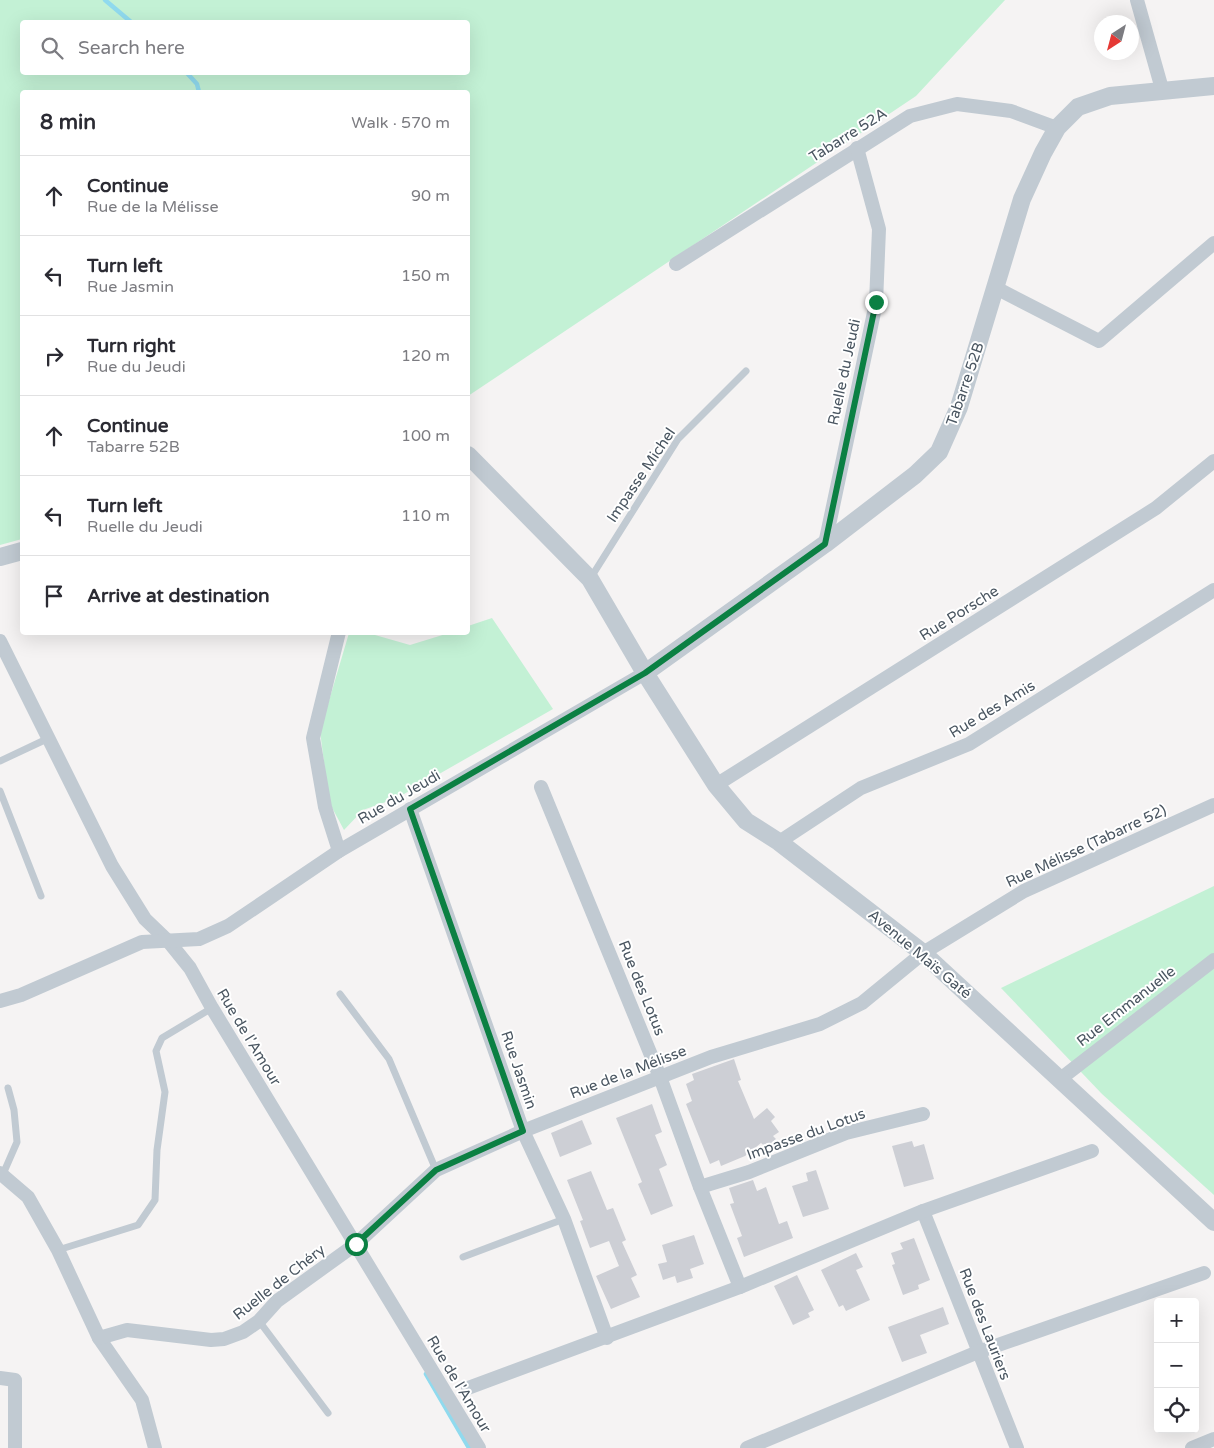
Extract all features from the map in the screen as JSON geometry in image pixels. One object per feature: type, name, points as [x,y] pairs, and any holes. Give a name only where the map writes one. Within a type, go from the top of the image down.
[{"type":"street","points":[[1137,0],[1162,90]]},
{"type":"street","name":"Tabarre 52B","points":[[645,673],[825,544],[914,475],[939,452],[959,407],[1022,199],[1043,152],[1057,128],[1078,107],[1110,96],[1214,86]]},
{"type":"street","name":"Tabarre 52A","points":[[676,264],[910,116],[957,104],[1011,111],[1057,128]]},
{"type":"street","name":"Ruelle du Jeudi","points":[[825,544],[876,302],[880,229],[857,148]]},
{"type":"street","points":[[996,288],[1099,341],[1214,243]]},
{"type":"street","name":"Avenue Maïs Gaté","points":[[470,457],[590,579],[645,673],[716,785],[746,821],[779,842],[922,953],[1214,1222]]},
{"type":"street","name":"Rue Porsche","points":[[716,785],[1156,508],[1214,461]]},
{"type":"street","points":[[0,557],[20,552]]},
{"type":"street","name":"Rue des Amis","points":[[779,842],[861,788],[969,744],[1214,590]]},
{"type":"street","points":[[338,635],[313,738],[325,807],[339,851]]},
{"type":"street","name":"Rue de l'Amour","points":[[0,641],[5,660],[49,738],[112,866],[145,919],[169,942],[190,968],[212,1008],[479,1448]]},
{"type":"street","name":"Rue du Jeudi","points":[[0,1001],[21,995],[142,942],[169,942],[199,938],[228,926],[339,851],[645,673]]},
{"type":"street","name":"Rue des Lotus","points":[[542,787],[660,1077],[700,1187],[740,1287]]},
{"type":"street","name":"Rue Mélisse (Tabarre 52)","points":[[922,953],[1024,891],[1214,805]]},
{"type":"street","name":"Rue Jasmin","points":[[410,809],[523,1131],[564,1219],[607,1338]]},
{"type":"street","name":"Rue de la Mélisse","points":[[356,1244],[436,1170],[523,1131],[712,1057],[820,1024],[862,1003],[922,953]]},
{"type":"street","name":"Rue Emmanuelle","points":[[1059,1080],[1214,960]]},
{"type":"street","name":"Impasse du Lotus","points":[[700,1187],[749,1172],[846,1134],[924,1114]]},
{"type":"street","points":[[468,1388],[607,1338],[740,1287],[923,1211],[1092,1151]]},
{"type":"street","points":[[1,1174],[28,1197],[58,1250],[99,1338],[142,1400],[155,1448]]},
{"type":"street","name":"Rue des Lauriers","points":[[923,1211],[1017,1448]]},
{"type":"street","name":"Ruelle de Chéry","points":[[99,1338],[127,1330],[224,1340],[243,1332],[259,1321],[277,1301],[356,1244]]},
{"type":"street","points":[[748,1448],[978,1352],[1204,1272]]},
{"type":"street","points":[[0,1378],[15,1380],[15,1448]]},
{"type":"street","points":[[1192,1448],[1214,1439]]},
{"type":"lane","name":"Impasse Michel","points":[[590,579],[678,440],[746,371]]},
{"type":"lane","points":[[0,761],[49,738]]},
{"type":"lane","points":[[0,791],[41,896]]},
{"type":"lane","points":[[340,994],[389,1059],[436,1170]]},
{"type":"lane","points":[[58,1250],[138,1225],[155,1200],[158,1150],[165,1092],[156,1051],[162,1038],[212,1008]]},
{"type":"lane","points":[[1,1174],[17,1142],[14,1110],[8,1088]]},
{"type":"lane","points":[[463,1257],[564,1219]]},
{"type":"lane","points":[[259,1321],[328,1413]]},
{"type":"green space","points":[[0,0],[1005,0],[916,96],[470,395],[470,90],[20,90],[20,540],[0,545]]},
{"type":"green space","points":[[492,618],[553,709],[397,798],[363,810],[344,830],[329,802],[320,731],[348,635],[375,635],[410,645],[442,635],[470,635],[470,625]]},
{"type":"green space","points":[[1214,886],[1214,1195],[1102,1094],[1001,988]]},
{"type":"building","points":[[734,1059],[741,1080],[738,1081],[754,1119],[767,1108],[775,1117],[771,1121],[779,1132],[773,1136],[776,1139],[766,1147],[761,1143],[745,1156],[721,1166],[719,1160],[710,1164],[686,1104],[692,1101],[686,1084],[694,1080],[692,1074]]},
{"type":"building","points":[[652,1104],[662,1132],[655,1135],[667,1165],[659,1169],[673,1206],[651,1215],[638,1184],[642,1182],[616,1118]]},
{"type":"building","points":[[582,1120],[592,1144],[560,1157],[551,1133]]},
{"type":"building","points":[[912,1141],[914,1147],[924,1144],[934,1179],[904,1187],[892,1146]]},
{"type":"building","points":[[816,1170],[829,1209],[803,1217],[792,1186],[808,1181],[806,1173]]},
{"type":"building","points":[[591,1171],[607,1210],[613,1208],[626,1240],[622,1242],[637,1275],[631,1278],[640,1297],[611,1309],[596,1276],[619,1266],[609,1241],[590,1248],[580,1221],[583,1220],[567,1180]]},
{"type":"building","points":[[753,1180],[757,1191],[766,1187],[779,1224],[787,1221],[793,1238],[744,1257],[737,1238],[742,1236],[730,1204],[734,1203],[729,1188]]},
{"type":"building","points":[[694,1235],[704,1264],[690,1269],[693,1278],[677,1283],[675,1276],[663,1280],[658,1264],[667,1262],[662,1245]]},
{"type":"building","points":[[914,1238],[930,1280],[918,1285],[919,1289],[903,1295],[892,1265],[895,1264],[891,1253],[903,1249],[900,1243]]},
{"type":"building","points":[[856,1253],[863,1267],[856,1270],[870,1300],[846,1311],[843,1305],[839,1307],[821,1270]]},
{"type":"building","points":[[797,1275],[814,1310],[808,1313],[810,1317],[793,1325],[774,1286]]},
{"type":"building","points":[[943,1307],[949,1324],[920,1335],[927,1353],[902,1362],[888,1327]]},
{"type":"waterway","points":[[105,0],[129,20]]},
{"type":"waterway","points":[[189,75],[197,84],[198,90]]},
{"type":"waterway","points":[[426,1374],[469,1448]]},
{"type":"route","points":[[356,1244],[436,1170],[523,1131],[410,809],[645,673],[825,544],[876,302]]}]
